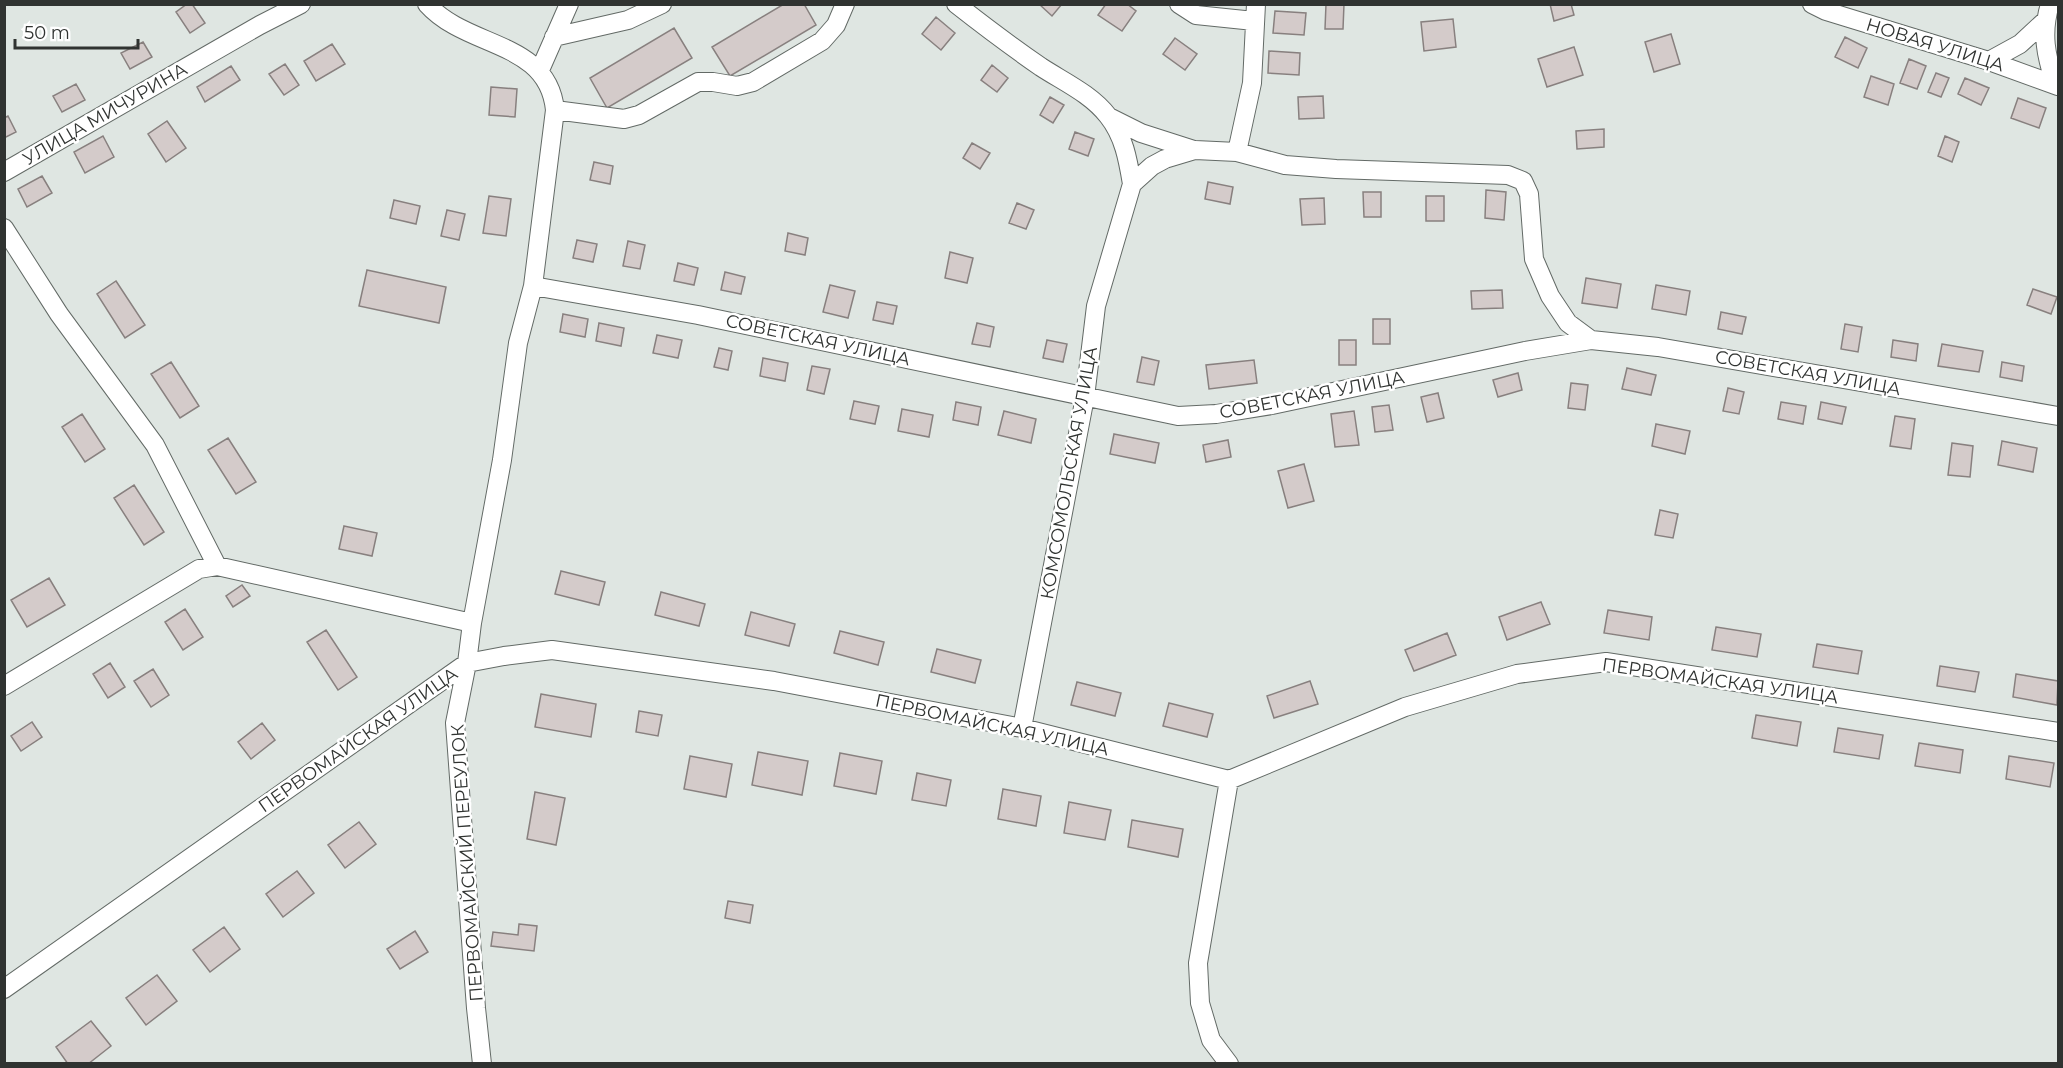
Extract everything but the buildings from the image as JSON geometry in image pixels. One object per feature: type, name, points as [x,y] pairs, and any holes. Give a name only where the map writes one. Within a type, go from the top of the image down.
[{"type":"street","name":"УЛИЦА МИЧУРИНА","points":[[4,172],[260,25],[301,4]]},
{"type":"street","points":[[427,4],[452,26],[525,57],[540,70],[551,86],[555,110],[624,119],[639,115],[698,82],[737,86],[753,82],[822,41],[836,25],[845,4]]},
{"type":"street","points":[[540,70],[569,4]]},
{"type":"street","points":[[554,37],[628,20],[662,4]]},
{"type":"street","name":"КОМСОМОЛЬСКАЯ УЛИЦА","points":[[956,4],[1022,54],[1095,101],[1109,117],[1121,138],[1128,156],[1132,184],[1096,306],[1085,397],[1022,728]]},
{"type":"street","points":[[1179,4],[1196,15],[1255,13],[1252,83],[1237,152]]},
{"type":"street","name":"НОВАЯ УЛИЦА","points":[[1812,4],[1826,11],[1989,61],[2057,85]]},
{"type":"street","points":[[1989,61],[2020,44],[2048,12]]},
{"type":"street","points":[[2048,12],[2045,54],[2057,85]]},
{"type":"street","name":"ПЕРВОМАЙСКИЙ ПЕРЕУЛОК","points":[[482,1064],[455,723],[502,460],[518,343],[533,286],[555,110]]},
{"type":"street","name":"КОМСОМОЛЬСКАЯ УЛИЦА","points":[[1109,117],[1142,133],[1195,150],[1237,152],[1286,165],[1508,176],[1523,181],[1529,194],[1534,259],[1550,296],[1568,323],[1591,340]]},
{"type":"street","name":"КОМСОМОЛЬСКАЯ УЛИЦА","points":[[1132,184],[1152,166],[1165,159],[1195,150]]},
{"type":"street","points":[[4,228],[59,314],[155,445],[217,566]]},
{"type":"street","name":"СОВЕТСКАЯ УЛИЦА","points":[[533,286],[698,315],[1178,416],[1216,414],[1272,405],[1525,351],[1591,340],[1658,347],[2058,416]]},
{"type":"street","points":[[4,686],[199,569],[217,566],[472,623]]},
{"type":"street","name":"ПЕРВОМАЙСКАЯ УЛИЦА","points":[[4,989],[467,663],[504,656],[552,650],[774,681],[1022,728],[1229,780],[1405,707],[1516,674],[1606,662],[2058,732]]},
{"type":"street","points":[[1228,1064],[1211,1040],[1200,1004],[1198,963],[1229,780]]}]
